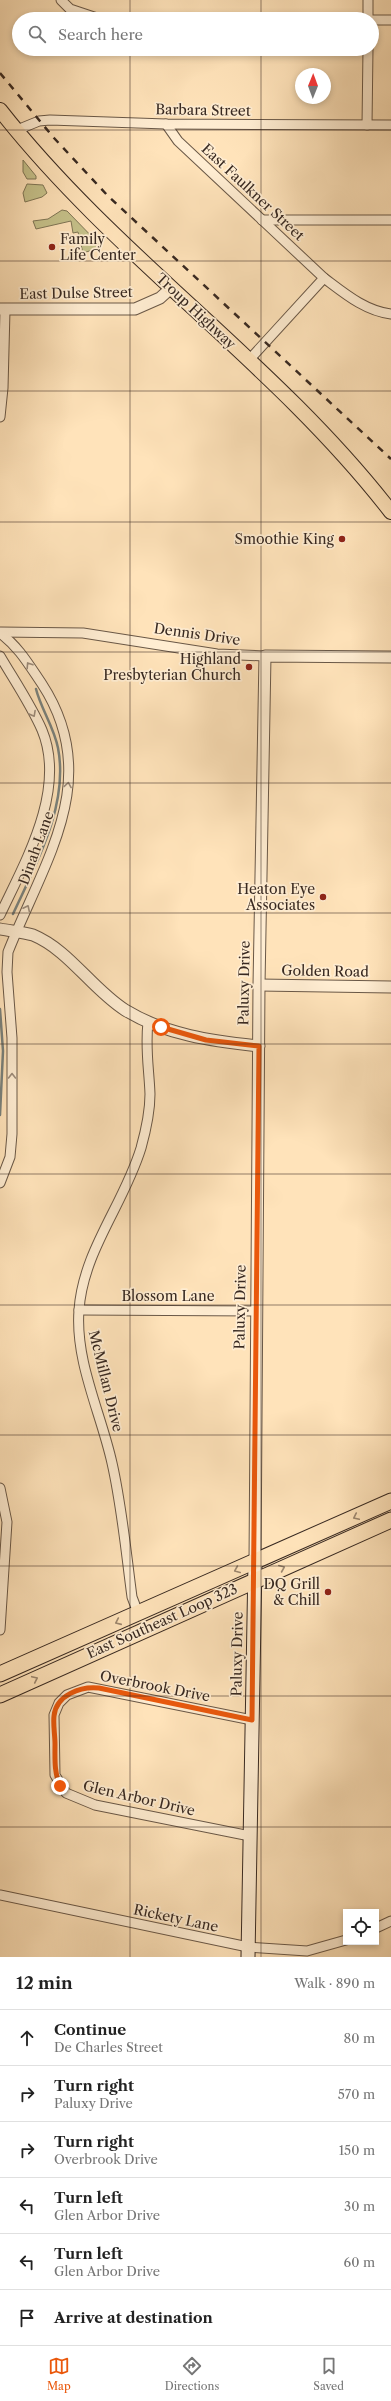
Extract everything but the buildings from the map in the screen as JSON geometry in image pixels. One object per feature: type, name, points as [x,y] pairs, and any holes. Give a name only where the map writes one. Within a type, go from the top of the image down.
[{"type":"highway","name":"East Southeast Loop 323","points":[[1,1671],[255,1563],[391,1501]]},
{"type":"highway","name":"East Southeast Loop 323","points":[[0,1695],[255,1579],[391,1520]]},
{"type":"main road","name":"Troup Highway","points":[[0,110],[68,189],[310,419],[391,512]]},
{"type":"main road","name":"Paluxy Drive","points":[[248,1952],[255,1563]]},
{"type":"street","points":[[61,0],[70,9],[79,12]]},
{"type":"street","points":[[368,0],[368,12]]},
{"type":"street","points":[[379,20],[391,20]]},
{"type":"street","points":[[367,125],[368,56]]},
{"type":"street","name":"Barbara Street","points":[[17,130],[39,121],[50,120],[166,124],[391,125]]},
{"type":"street","name":"East Faulkner Street","points":[[166,124],[178,141],[324,278],[345,295],[367,307],[391,314]]},
{"type":"street","points":[[262,220],[391,220]]},
{"type":"street","points":[[249,360],[324,278]]},
{"type":"street","name":"East Dulse Street","points":[[2,310],[135,308],[160,298],[171,288]]},
{"type":"street","points":[[0,417],[3,395],[2,310]]},
{"type":"street","name":"Dennis Drive","points":[[0,633],[94,634],[217,654],[391,657]]},
{"type":"street","name":"Dinah Lane","points":[[0,633],[16,645],[52,701],[63,725],[68,750],[70,777],[65,809],[58,833],[8,952],[7,972],[12,1032],[12,1134],[10,1157],[0,1183]]},
{"type":"street","name":"Dinah Lane","points":[[0,656],[42,730],[50,766],[49,790],[38,832],[0,915]]},
{"type":"street","name":"Paluxy Drive","points":[[255,1563],[259,985],[265,656]]},
{"type":"street","points":[[0,929],[33,935],[55,949],[124,1009],[148,1022],[206,1040],[259,1046]]},
{"type":"street","name":"Golden Road","points":[[259,985],[391,986]]},
{"type":"street","name":"McMillan Drive","points":[[138,1613],[132,1597],[112,1463],[81,1345],[79,1310],[82,1284],[140,1149],[147,1123],[150,1095],[145,1045],[148,1022]]},
{"type":"street","name":"Blossom Lane","points":[[79,1310],[256,1311]]},
{"type":"street","points":[[0,1488],[7,1522],[0,1630]]},
{"type":"street","name":"Overbrook Drive","points":[[76,1691],[88,1687],[99,1688],[252,1720]]},
{"type":"street","name":"Glen Arbor Drive","points":[[76,1691],[67,1695],[59,1703],[54,1715],[55,1775],[66,1794],[95,1804],[250,1836]]},
{"type":"street","name":"Rickety Lane","points":[[0,1895],[248,1952],[307,1951],[326,1947],[343,1941]]},
{"type":"street","points":[[379,1927],[391,1921]]},
{"type":"shaded area","points":[[23,160],[36,176],[36,179],[27,179],[23,172]]},
{"type":"shaded area","points":[[27,184],[43,185],[47,193],[42,197],[25,202],[23,193]]},
{"type":"shaded area","points":[[62,210],[67,211],[102,247],[83,253],[78,232],[73,233],[71,221],[36,229],[33,221],[48,219]]},
{"type":"waterway","points":[[13,914],[48,834],[55,812],[59,791],[60,769],[58,748],[54,733],[36,689]]},
{"type":"waterway","points":[[0,1009],[3,1051],[0,1115]]},
{"type":"railway","points":[[0,73],[54,138],[108,196],[391,459]]},
{"type":"place","name":"Family Life Center","points":[[52,247]]},
{"type":"place","name":"Smoothie King","points":[[342,539]]},
{"type":"place","name":"Highland Presbyterian Church","points":[[249,667]]},
{"type":"place","name":"Heaton Eye Associates","points":[[323,897]]},
{"type":"place","name":"DQ Grill & Chill","points":[[328,1592]]},
{"type":"route","points":[[60,1786],[55,1775],[54,1715],[59,1703],[67,1695],[82,1689],[88,1687],[99,1688],[252,1720],[255,1579],[259,1046],[206,1040],[183,1035],[161,1027]]}]
